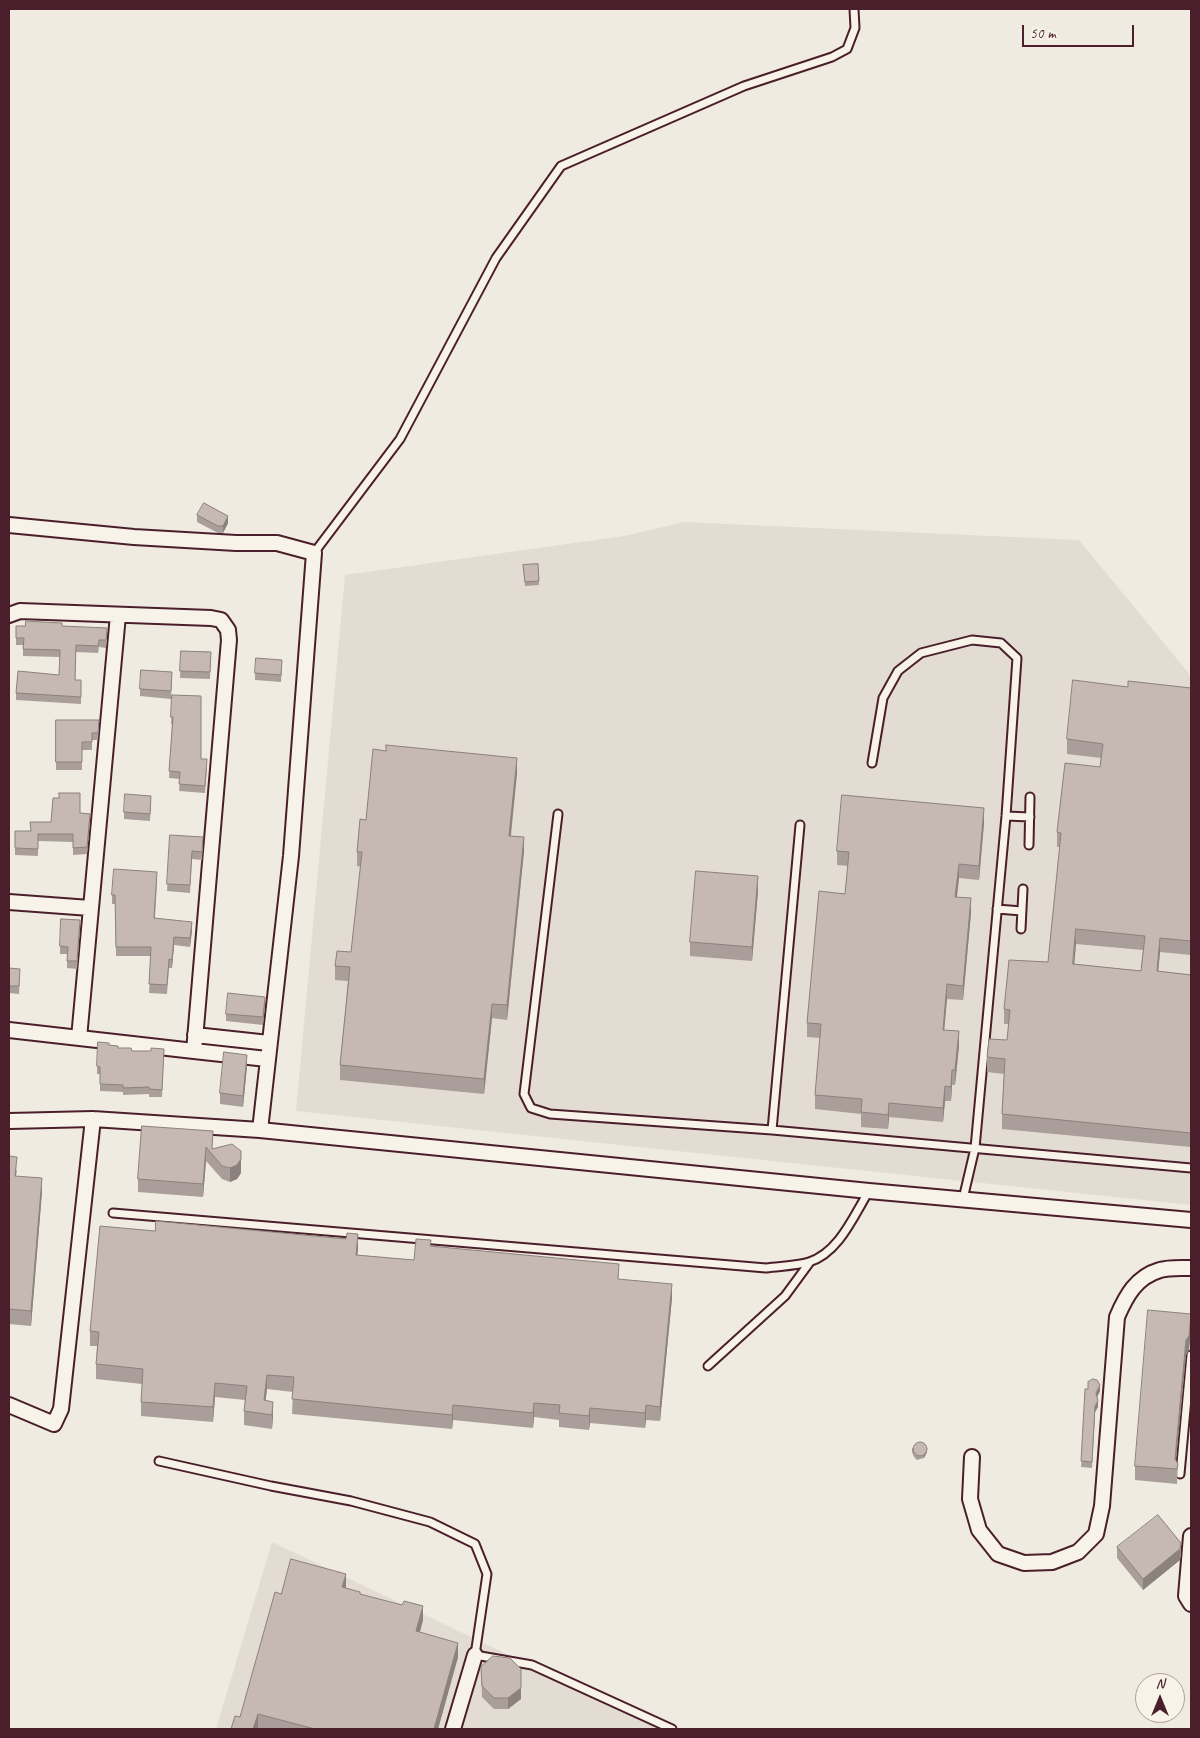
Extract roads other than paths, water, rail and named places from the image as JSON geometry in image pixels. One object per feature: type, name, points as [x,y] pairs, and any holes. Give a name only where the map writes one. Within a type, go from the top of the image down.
[{"type":"street","points":[[9,525],[134,537],[236,543],[277,543],[314,553],[292,856],[260,1130]]},
{"type":"street","points":[[9,615],[20,611],[211,618],[221,620],[228,630],[229,640],[194,1051]]},
{"type":"street","points":[[79,1038],[118,615]]},
{"type":"street","points":[[9,902],[90,908]]},
{"type":"street","points":[[9,1030],[267,1059]]},
{"type":"street","points":[[195,1035],[269,1044]]},
{"type":"street","points":[[9,1405],[54,1424],[61,1409],[93,1119]]},
{"type":"street","points":[[9,1121],[93,1119],[260,1130],[869,1191],[1191,1220]]},
{"type":"street","points":[[972,1457],[970,1499],[979,1530],[998,1554],[1024,1563],[1052,1562],[1078,1552],[1096,1534],[1102,1506],[1117,1317],[1126,1296],[1139,1281],[1160,1269],[1191,1268]]},
{"type":"street","points":[[1191,1536],[1186,1596],[1191,1604]]},
{"type":"street","points":[[453,1729],[475,1654]]},
{"type":"lane","points":[[314,553],[400,439],[496,258],[561,166],[744,86],[832,57],[847,49],[854,28],[854,9]]},
{"type":"lane","points":[[872,763],[883,698],[898,672],[921,653],[972,640],[1001,642],[1017,658],[1006,816],[975,1148],[963,1199]]},
{"type":"lane","points":[[1029,845],[1030,798]]},
{"type":"lane","points":[[558,814],[524,1094],[531,1108],[550,1114],[772,1130],[1191,1168]]},
{"type":"lane","points":[[1006,816],[1030,817]]},
{"type":"lane","points":[[772,1130],[800,825]]},
{"type":"lane","points":[[1021,929],[1023,889]]},
{"type":"lane","points":[[997,910],[1022,911]]},
{"type":"lane","points":[[113,1212],[766,1268],[810,1262],[829,1251],[840,1238],[869,1191]]},
{"type":"lane","points":[[708,1366],[785,1296],[810,1262]]},
{"type":"lane","points":[[1180,1474],[1191,1355]]},
{"type":"lane","points":[[159,1461],[271,1486],[351,1501],[430,1522],[475,1544],[488,1574],[475,1654],[532,1665],[672,1729]]}]
